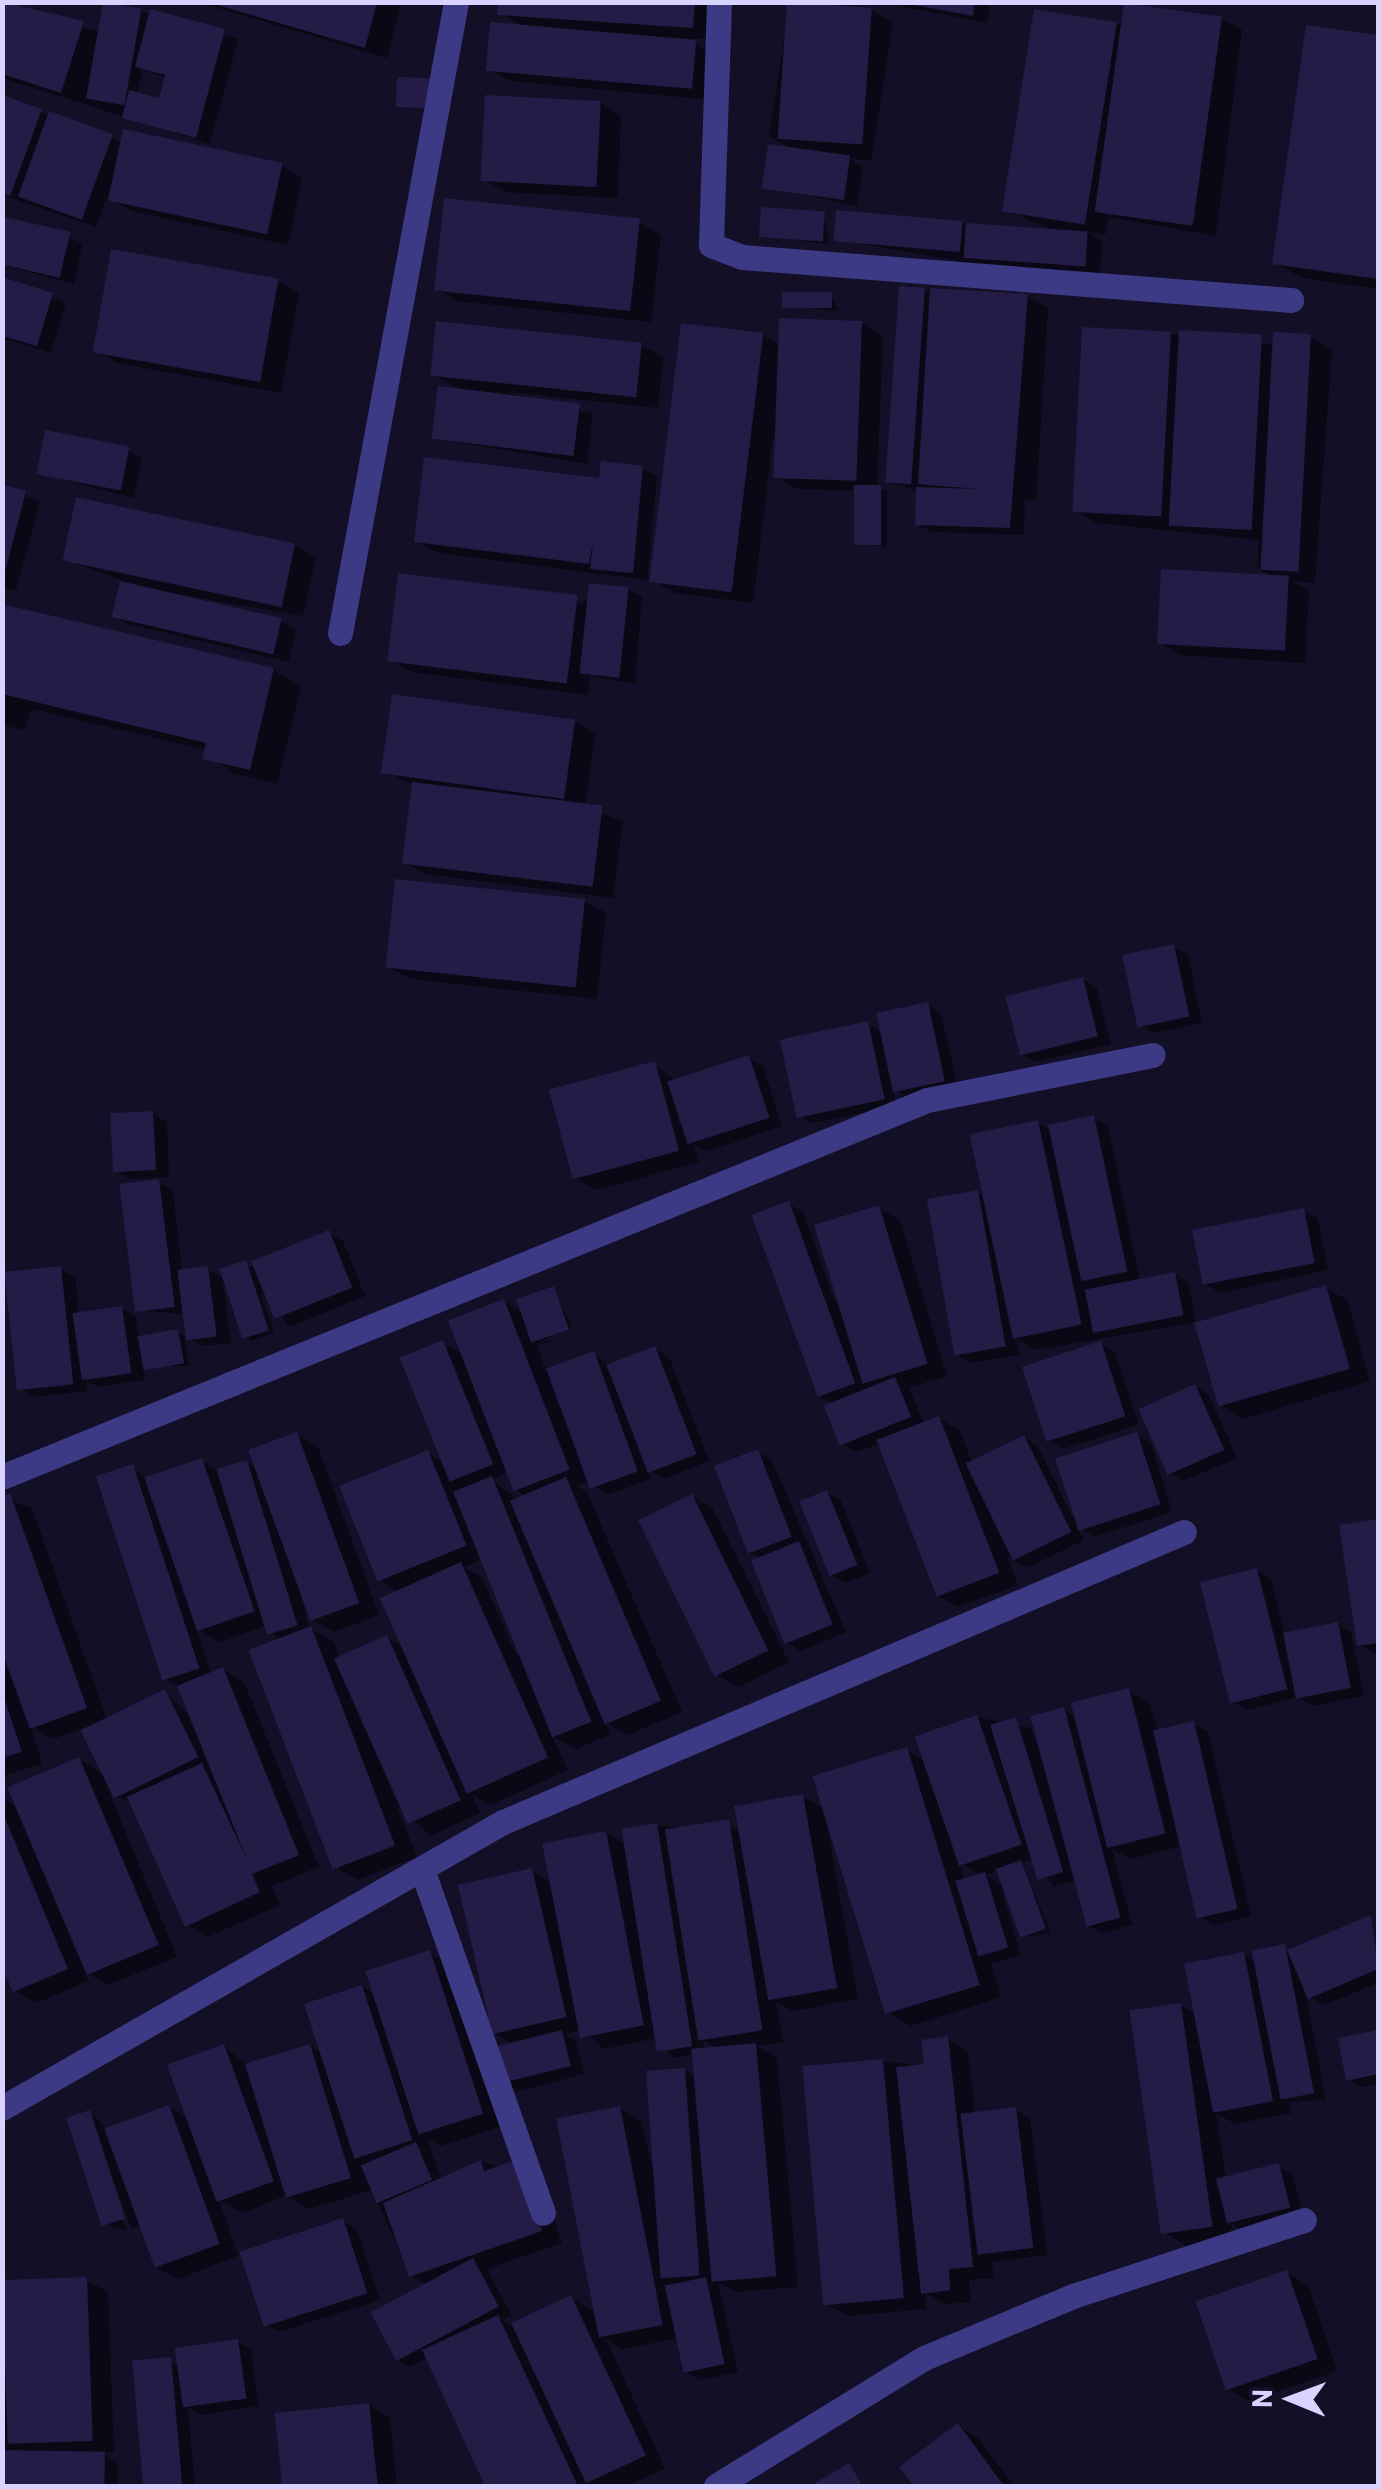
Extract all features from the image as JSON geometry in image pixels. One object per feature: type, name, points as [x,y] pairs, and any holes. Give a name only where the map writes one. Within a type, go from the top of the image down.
[{"type":"street","points":[[340,632],[456,2]]},
{"type":"street","points":[[719,2],[711,245],[742,256],[1292,300]]},
{"type":"street","points":[[2,1477],[928,1100],[1153,1054]]},
{"type":"street","points":[[2,2108],[424,1875],[504,1822],[1184,1532]]},
{"type":"street","points":[[424,1875],[543,2213]]},
{"type":"street","points":[[716,2486],[924,2358],[1073,2296],[1304,2220]]},
{"type":"building","points":[[2,2],[84,21],[61,93],[2,74]]},
{"type":"building","points":[[103,2],[141,9],[124,105],[86,99]]},
{"type":"building","points":[[207,2],[377,2],[365,48]]},
{"type":"building","points":[[498,2],[695,2],[693,28],[497,15]]},
{"type":"building","points":[[787,2],[872,8],[862,145],[777,139]]},
{"type":"building","points":[[898,2],[975,2],[973,16]]},
{"type":"building","points":[[1124,3],[1222,17],[1193,226],[1095,212]]},
{"type":"building","points":[[150,9],[225,29],[196,138],[122,118],[129,90],[159,98],[165,75],[135,67]]},
{"type":"building","points":[[1034,9],[1117,22],[1085,225],[1002,211]]},
{"type":"building","points":[[490,22],[696,40],[692,89],[486,71]]},
{"type":"building","points":[[1306,25],[1378,35],[1378,279],[1272,264]]},
{"type":"building","points":[[397,77],[435,78],[434,108],[396,107]]},
{"type":"building","points":[[2,95],[42,109],[10,196],[2,193]]},
{"type":"building","points":[[485,95],[601,101],[596,187],[480,181]]},
{"type":"building","points":[[49,111],[113,134],[82,220],[18,197]]},
{"type":"building","points":[[123,129],[282,163],[267,234],[108,200]]},
{"type":"building","points":[[768,144],[850,156],[844,200],[762,189]]},
{"type":"building","points":[[444,198],[640,219],[630,311],[434,290]]},
{"type":"building","points":[[761,207],[825,211],[823,241],[759,237]]},
{"type":"building","points":[[836,210],[963,221],[960,252],[833,241]]},
{"type":"building","points":[[5,217],[70,232],[60,278],[2,265]]},
{"type":"building","points":[[966,223],[1088,232],[1085,266],[964,258]]},
{"type":"building","points":[[111,249],[278,279],[260,382],[93,352]]},
{"type":"building","points":[[2,277],[53,293],[37,346],[2,336]]},
{"type":"building","points":[[899,286],[925,288],[911,484],[885,483]]},
{"type":"building","points":[[930,288],[1028,294],[1010,528],[915,525],[916,487],[978,489],[918,484]]},
{"type":"building","points":[[782,292],[832,292],[832,308],[782,308]]},
{"type":"building","points":[[779,318],[862,321],[856,481],[773,478]]},
{"type":"building","points":[[436,321],[642,343],[636,397],[430,376]]},
{"type":"building","points":[[681,323],[763,333],[732,592],[649,582]]},
{"type":"building","points":[[1082,327],[1171,332],[1161,516],[1072,512]]},
{"type":"building","points":[[1179,330],[1262,334],[1252,530],[1169,526]]},
{"type":"building","points":[[1273,332],[1311,334],[1298,572],[1261,570]]},
{"type":"building","points":[[438,386],[580,403],[573,456],[432,439]]},
{"type":"building","points":[[45,430],[129,446],[121,491],[36,474]]},
{"type":"building","points":[[424,457],[599,478],[601,461],[643,466],[633,573],[590,569],[593,541],[589,564],[414,542]]},
{"type":"building","points":[[2,484],[26,491],[4,576],[2,576]]},
{"type":"building","points":[[854,485],[881,485],[881,545],[854,545]]},
{"type":"building","points":[[76,497],[295,544],[282,607],[62,561]]},
{"type":"building","points":[[1161,569],[1289,576],[1285,651],[1157,644]]},
{"type":"building","points":[[398,573],[578,595],[567,683],[387,661]]},
{"type":"building","points":[[120,581],[282,618],[273,654],[112,617]]},
{"type":"building","points":[[589,583],[629,587],[619,678],[579,674]]},
{"type":"building","points":[[2,604],[274,668],[250,770],[202,759],[206,743],[2,694]]},
{"type":"building","points":[[392,694],[575,720],[564,799],[381,773]]},
{"type":"building","points":[[412,782],[603,805],[593,887],[402,863]]},
{"type":"building","points":[[395,879],[585,899],[576,987],[386,968]]},
{"type":"building","points":[[1174,944],[1189,1016],[1138,1027],[1122,955]]},
{"type":"building","points":[[1083,977],[1098,1036],[1020,1056],[1005,996]]},
{"type":"building","points":[[928,1002],[945,1081],[893,1092],[876,1013]]},
{"type":"building","points":[[868,1021],[885,1099],[797,1118],[780,1040]]},
{"type":"building","points":[[749,1055],[769,1118],[688,1144],[667,1082]]},
{"type":"building","points":[[655,1061],[679,1151],[573,1179],[549,1089]]},
{"type":"building","points":[[153,1111],[156,1170],[113,1172],[110,1113]]},
{"type":"building","points":[[1094,1115],[1127,1272],[1081,1281],[1048,1125]]},
{"type":"building","points":[[1038,1120],[1081,1324],[1013,1339],[970,1135]]},
{"type":"building","points":[[159,1179],[175,1307],[135,1312],[119,1184]]},
{"type":"building","points":[[978,1190],[1006,1347],[954,1356],[927,1199]]},
{"type":"building","points":[[789,1201],[855,1383],[818,1397],[751,1215]]},
{"type":"building","points":[[879,1205],[928,1364],[863,1384],[814,1225]]},
{"type":"building","points":[[1304,1208],[1315,1263],[1203,1285],[1192,1230]]},
{"type":"building","points":[[329,1230],[352,1287],[274,1319],[251,1261]]},
{"type":"building","points":[[246,1260],[269,1330],[242,1339],[219,1269]]},
{"type":"building","points":[[61,1266],[73,1384],[17,1390],[4,1272]]},
{"type":"building","points":[[208,1266],[217,1336],[186,1340],[177,1270]]},
{"type":"building","points":[[1175,1272],[1183,1315],[1093,1333],[1085,1290]]},
{"type":"building","points":[[1326,1285],[1350,1369],[1218,1406],[1194,1323]]},
{"type":"building","points":[[554,1286],[569,1329],[531,1343],[516,1299]]},
{"type":"building","points":[[504,1299],[570,1470],[514,1491],[448,1321]]},
{"type":"building","points":[[122,1306],[131,1373],[82,1380],[72,1313]]},
{"type":"building","points":[[178,1329],[184,1363],[144,1371],[138,1336]]},
{"type":"building","points":[[443,1340],[493,1464],[450,1482],[399,1358]]},
{"type":"building","points":[[1101,1341],[1125,1416],[1046,1442],[1022,1367]]},
{"type":"building","points":[[655,1346],[697,1454],[648,1473],[606,1365]]},
{"type":"building","points":[[594,1351],[638,1471],[590,1489],[546,1368]]},
{"type":"building","points":[[895,1377],[911,1417],[840,1446],[824,1406]]},
{"type":"building","points":[[1195,1384],[1224,1450],[1168,1475],[1138,1409]]},
{"type":"building","points":[[939,1416],[999,1573],[937,1597],[876,1440]]},
{"type":"building","points":[[297,1432],[359,1603],[310,1621],[248,1450]]},
{"type":"building","points":[[1137,1432],[1160,1504],[1079,1531],[1055,1459]]},
{"type":"building","points":[[1024,1435],[1071,1532],[1013,1561],[966,1463]]},
{"type":"building","points":[[758,1449],[792,1537],[748,1554],[714,1466]]},
{"type":"building","points":[[428,1450],[467,1545],[378,1581],[339,1486]]},
{"type":"building","points":[[202,1458],[255,1611],[197,1631],[144,1478]]},
{"type":"building","points":[[247,1460],[298,1625],[267,1635],[216,1469]]},
{"type":"building","points":[[133,1464],[199,1668],[162,1681],[96,1476]]},
{"type":"building","points":[[492,1476],[591,1722],[552,1737],[453,1492]]},
{"type":"building","points":[[566,1477],[661,1701],[605,1725],[510,1501]]},
{"type":"building","points":[[827,1490],[857,1565],[830,1576],[799,1501]]},
{"type":"building","points":[[10,1493],[87,1708],[30,1729],[2,1652],[2,1496]]},
{"type":"building","points":[[692,1494],[768,1650],[714,1677],[638,1520]]},
{"type":"building","points":[[1378,1519],[1378,1643],[1357,1646],[1339,1525]]},
{"type":"building","points":[[799,1541],[833,1624],[785,1644],[751,1560]]},
{"type":"building","points":[[461,1562],[548,1757],[467,1794],[380,1598]]},
{"type":"building","points":[[1257,1568],[1287,1689],[1230,1704],[1200,1582]]},
{"type":"building","points":[[1338,1622],[1351,1688],[1296,1698],[1283,1633]]},
{"type":"building","points":[[311,1626],[395,1845],[333,1869],[248,1650]]},
{"type":"building","points":[[387,1635],[461,1800],[408,1824],[334,1659]]},
{"type":"building","points":[[223,1667],[299,1855],[252,1874],[260,1892],[185,1927],[127,1797],[202,1763],[248,1862],[177,1686]]},
{"type":"building","points":[[1129,1688],[1165,1834],[1107,1848],[1071,1703]]},
{"type":"building","points":[[165,1689],[198,1757],[114,1799],[81,1730]]},
{"type":"building","points":[[2,1691],[22,1752],[2,1758]]},
{"type":"building","points":[[1064,1707],[1120,1918],[1087,1927],[1030,1716]]},
{"type":"building","points":[[977,1715],[1022,1845],[959,1866],[915,1736]]},
{"type":"building","points":[[1016,1717],[1063,1872],[1038,1880],[990,1725]]},
{"type":"building","points":[[1194,1721],[1237,1909],[1196,1919],[1153,1730]]},
{"type":"building","points":[[907,1747],[980,1985],[885,2014],[812,1776]]},
{"type":"building","points":[[79,1757],[159,1945],[87,1975],[7,1787]]},
{"type":"building","points":[[803,1794],[837,1988],[768,2000],[734,1806]]},
{"type":"building","points":[[2,1811],[68,1969],[13,1992],[2,1967]]},
{"type":"building","points":[[729,1819],[762,2030],[698,2041],[665,1829]]},
{"type":"building","points":[[657,1823],[692,2046],[657,2052],[621,1829]]},
{"type":"building","points":[[606,1831],[644,2025],[580,2038],[542,1843]]},
{"type":"building","points":[[1021,1860],[1046,1929],[1021,1938],[996,1869]]},
{"type":"building","points":[[532,1868],[566,2017],[492,2034],[458,1885]]},
{"type":"building","points":[[985,1872],[1008,1948],[978,1957],[955,1881]]},
{"type":"building","points":[[1371,1915],[1378,1969],[1308,1999],[1287,1950]]},
{"type":"building","points":[[1285,1944],[1314,2093],[1281,2100],[1252,1950]]},
{"type":"building","points":[[430,1950],[483,2114],[418,2135],[365,1971]]},
{"type":"building","points":[[1244,1952],[1273,2101],[1213,2113],[1184,1964]]},
{"type":"building","points":[[362,1985],[412,2140],[354,2159],[304,2004]]},
{"type":"building","points":[[1181,2003],[1212,2227],[1161,2234],[1130,2010]]},
{"type":"building","points":[[562,2030],[571,2066],[499,2084],[490,2048]]},
{"type":"building","points":[[1378,2030],[1378,2074],[1346,2081],[1338,2038]]},
{"type":"building","points":[[948,2036],[973,2267],[949,2269],[950,2290],[921,2294],[896,2067],[924,2064],[921,2040]]},
{"type":"building","points":[[756,2043],[776,2276],[712,2282],[691,2049]]},
{"type":"building","points":[[224,2044],[274,2181],[217,2202],[167,2065]]},
{"type":"building","points":[[310,2044],[351,2178],[286,2198],[245,2064]]},
{"type":"building","points":[[883,2059],[904,2298],[823,2305],[802,2066]]},
{"type":"building","points":[[685,2068],[700,2275],[661,2278],[646,2071]]},
{"type":"building","points":[[169,2105],[220,2244],[155,2268],[104,2129]]},
{"type":"building","points":[[620,2106],[663,2325],[599,2337],[556,2118]]},
{"type":"building","points":[[1016,2107],[1033,2248],[978,2255],[960,2114]]},
{"type":"building","points":[[90,2110],[125,2218],[101,2226],[66,2118]]},
{"type":"building","points":[[416,2142],[432,2180],[377,2203],[361,2165]]},
{"type":"building","points":[[481,2160],[484,2171],[517,2160],[542,2231],[409,2277],[383,2203]]},
{"type":"building","points":[[1279,2163],[1290,2208],[1227,2223],[1216,2179]]},
{"type":"building","points":[[343,2218],[367,2293],[264,2327],[239,2252]]},
{"type":"building","points":[[473,2258],[499,2307],[396,2361],[371,2312]]},
{"type":"building","points":[[1287,2270],[1318,2359],[1226,2390],[1195,2302]]},
{"type":"building","points":[[87,2277],[93,2441],[8,2444],[2,2280]]},
{"type":"building","points":[[706,2277],[725,2364],[683,2373],[665,2286]]},
{"type":"building","points":[[571,2295],[646,2455],[586,2483],[511,2323]]},
{"type":"building","points":[[498,2315],[578,2486],[485,2486],[422,2350]]},
{"type":"building","points":[[238,2339],[246,2398],[183,2407],[175,2348]]},
{"type":"building","points":[[171,2357],[182,2485],[143,2486],[132,2360]]},
{"type":"building","points":[[369,2403],[378,2486],[282,2486],[275,2413]]},
{"type":"building","points":[[958,2423],[1004,2486],[914,2486],[899,2467]]},
{"type":"building","points":[[2,2450],[105,2452],[104,2486],[2,2486]]},
{"type":"building","points":[[849,2463],[863,2486],[810,2486]]}]
